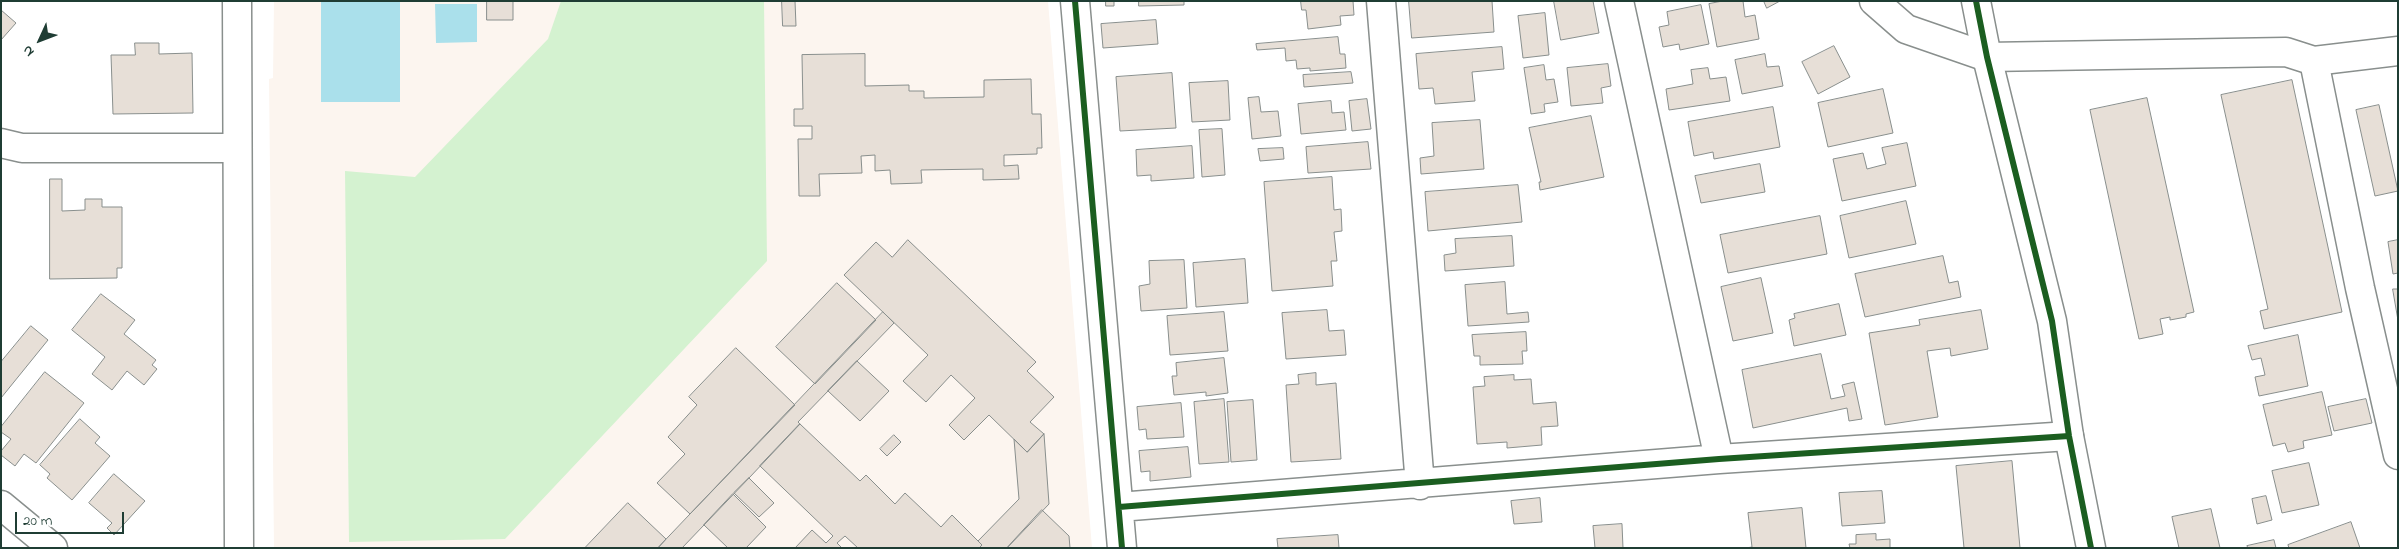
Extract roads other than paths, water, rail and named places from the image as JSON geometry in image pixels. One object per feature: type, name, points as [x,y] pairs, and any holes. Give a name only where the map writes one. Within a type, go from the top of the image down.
[{"type":"street","points":[[237,1],[239,548]]},
{"type":"street","points":[[1075,1],[1122,548]]},
{"type":"street","points":[[1381,1],[1420,485]]},
{"type":"street","points":[[1619,1],[1719,459]]},
{"type":"street","points":[[1874,1],[1906,29],[1987,57],[2286,52],[2314,61],[2398,51]]},
{"type":"street","points":[[1976,1],[1987,57],[2052,321],[2069,436],[2092,548]]},
{"type":"street","points":[[2314,61],[2360,288],[2398,455]]},
{"type":"street","points":[[1,143],[22,148],[237,148]]},
{"type":"street","points":[[1119,507],[1420,485],[1719,459],[2069,436]]},
{"type":"street","points":[[1,505],[53,548]]},
{"type":"water","points":[[321,1],[400,1],[400,102],[321,102]]},
{"type":"water","points":[[435,4],[477,4],[477,42],[436,43]]}]
